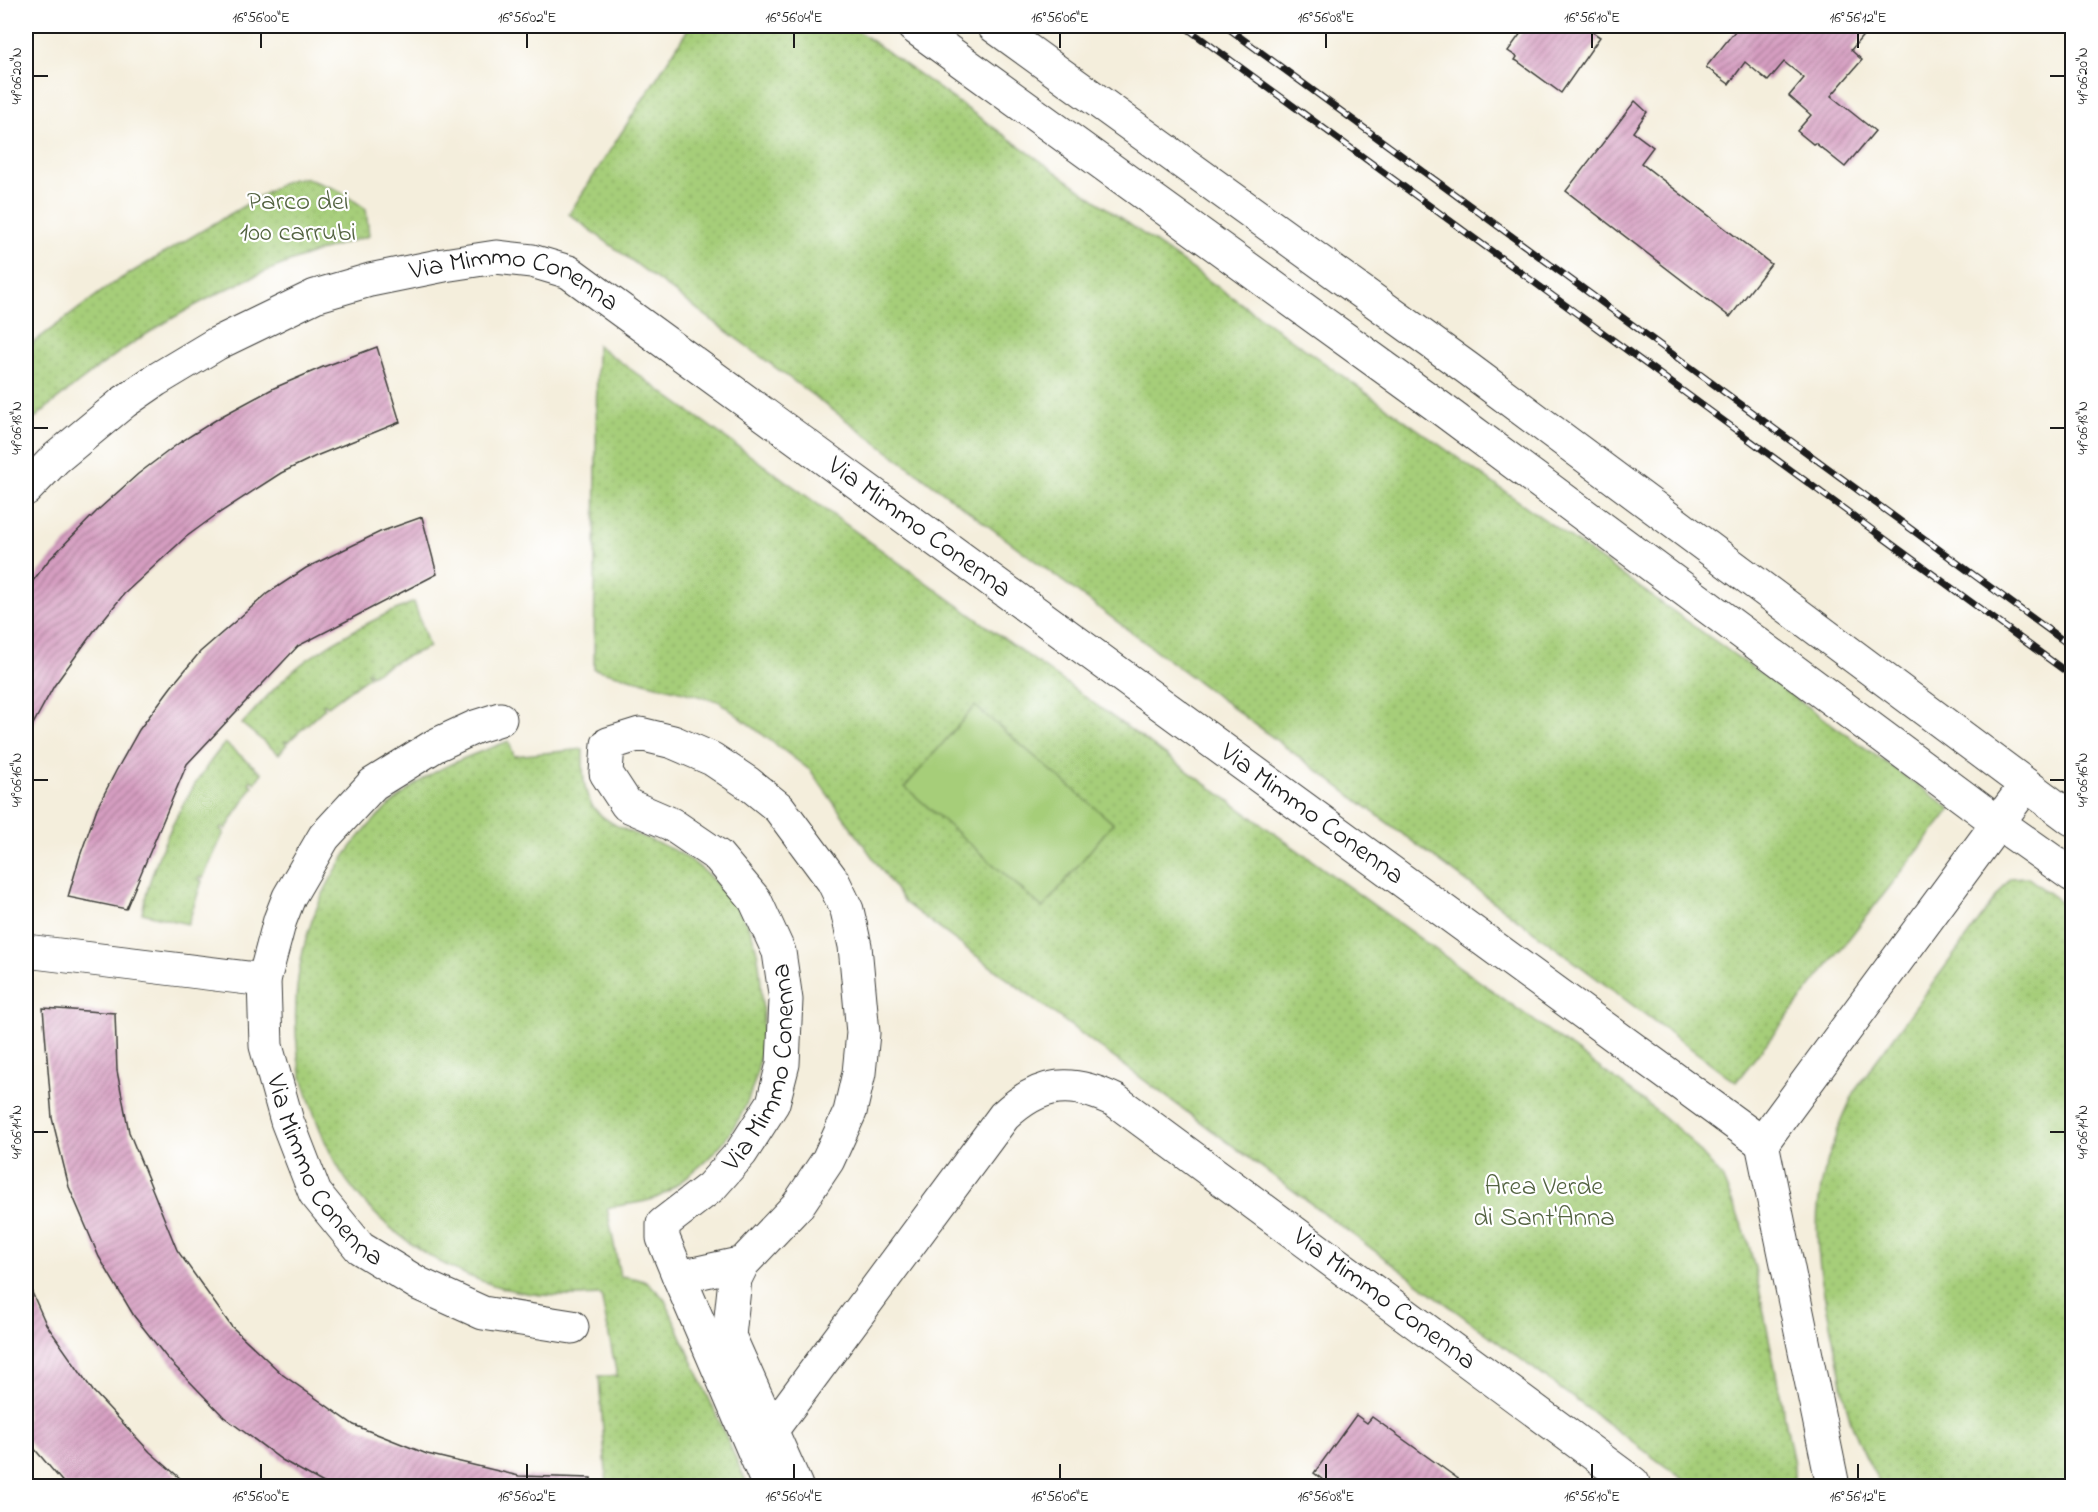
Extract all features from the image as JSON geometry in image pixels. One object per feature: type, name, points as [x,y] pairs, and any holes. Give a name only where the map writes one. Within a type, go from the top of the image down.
[{"type":"street","points":[[913,26],[1439,407],[1997,822],[2073,875]]},
{"type":"street","points":[[994,26],[1477,375],[2073,819]]},
{"type":"street","name":"Via Mimmo Conenna","points":[[26,489],[55,459],[124,402],[156,380],[216,344],[315,296],[370,280],[496,257],[532,261],[569,272],[1762,1143]]},
{"type":"street","name":"Via Mimmo Conenna","points":[[500,720],[475,727],[436,745],[373,784],[324,837],[290,897],[280,920],[264,980],[266,1046],[287,1121],[315,1192],[360,1248],[419,1284],[483,1313],[572,1328]]},
{"type":"street","name":"Via Mimmo Conenna","points":[[769,1486],[663,1238],[663,1224],[711,1188],[741,1153],[773,1103],[783,1064],[786,1000],[778,952],[755,900],[718,856],[671,824],[627,805],[606,773],[608,744],[640,734],[673,742],[712,759],[778,807],[833,881],[847,910],[855,946],[863,1033],[859,1074],[850,1112],[828,1160],[798,1205],[743,1263],[735,1279],[729,1336],[795,1486]]},
{"type":"street","points":[[1833,1486],[1762,1143],[2026,785]]},
{"type":"street","points":[[26,951],[264,980]]},
{"type":"street","name":"Via Mimmo Conenna","points":[[771,1431],[1004,1116],[1017,1103],[1034,1094],[1054,1087],[1076,1086],[1097,1091],[1116,1101],[1633,1483]]},
{"type":"street","points":[[679,1277],[743,1263]]},
{"type":"green space","points":[[690,26],[851,26],[1951,809],[1736,1082],[569,214]]},
{"type":"green space","name":"Parco dei 100 carrubi","points":[[305,178],[338,190],[366,209],[369,236],[329,248],[251,278],[178,315],[142,337],[74,386],[26,427],[26,348],[112,284],[284,182]]},
{"type":"green space","name":"Area Verde di Sant'Anna","points":[[597,345],[1633,1092],[1685,1135],[1722,1177],[1747,1238],[1794,1464],[1794,1486],[1692,1486],[905,903],[811,771],[718,701],[594,669]]},
{"type":"green space","points":[[414,602],[429,647],[371,675],[367,672],[369,676],[328,706],[324,703],[325,708],[288,742],[284,742],[287,744],[279,754],[242,724],[281,682],[308,659],[333,642]]},
{"type":"green space","points":[[975,706],[1113,823],[1043,908],[905,787]]},
{"type":"green space","points":[[509,741],[514,756],[583,749],[585,787],[593,807],[611,822],[670,848],[699,867],[736,906],[752,934],[759,965],[763,1024],[757,1073],[750,1096],[739,1118],[726,1138],[709,1157],[669,1191],[650,1200],[607,1208],[620,1276],[646,1282],[665,1300],[748,1486],[607,1486],[599,1376],[617,1376],[601,1295],[558,1296],[515,1291],[467,1275],[421,1251],[381,1219],[347,1181],[325,1141],[305,1086],[298,1055],[296,1016],[298,978],[306,941],[318,906],[334,872],[381,813],[411,788],[446,766]]},
{"type":"green space","points":[[225,743],[262,773],[255,783],[251,780],[249,783],[253,786],[226,829],[221,827],[220,829],[224,832],[203,878],[198,879],[202,881],[188,924],[142,913],[154,868],[173,823],[198,780]]},
{"type":"green space","points":[[2027,877],[2072,910],[2072,1486],[1882,1486],[1862,1449],[1849,1416],[1824,1296],[1817,1218],[1825,1170],[1839,1128],[1857,1087],[2010,878]]},
{"type":"building","points":[[1526,26],[1583,26],[1600,37],[1561,93],[1515,60],[1517,57],[1508,51]]},
{"type":"building","points":[[1739,26],[1871,26],[1851,50],[1862,60],[1831,96],[1875,131],[1845,167],[1797,131],[1811,115],[1789,96],[1804,78],[1784,62],[1768,81],[1745,62],[1729,84],[1706,67]]},
{"type":"building","points":[[1635,101],[1647,112],[1633,132],[1653,147],[1641,163],[1771,264],[1730,317],[1566,191]]},
{"type":"building","points":[[377,347],[400,422],[316,456],[281,473],[186,537],[124,594],[94,631],[54,686],[26,737],[26,590],[48,561],[99,509],[138,474],[179,443],[222,416],[274,388]]},
{"type":"building","points":[[422,517],[437,574],[298,646],[187,764],[126,909],[68,897],[97,808],[116,771],[139,730],[200,652],[268,593],[306,568],[380,532]]},
{"type":"building","points":[[43,1008],[115,1013],[117,1071],[129,1132],[177,1250],[231,1326],[283,1375],[354,1425],[427,1454],[519,1476],[591,1478],[591,1486],[329,1486],[282,1460],[224,1417],[167,1358],[134,1316],[99,1257],[69,1187],[52,1118]]},
{"type":"building","points":[[26,1279],[46,1324],[93,1391],[150,1452],[189,1486],[66,1486],[26,1439]]},
{"type":"building","points":[[1356,1415],[1367,1423],[1372,1417],[1464,1483],[1461,1486],[1324,1486],[1327,1483],[1314,1473]]},
{"type":"railway","points":[[1184,26],[2072,676]]},
{"type":"railway","points":[[1225,26],[2072,647]]}]
